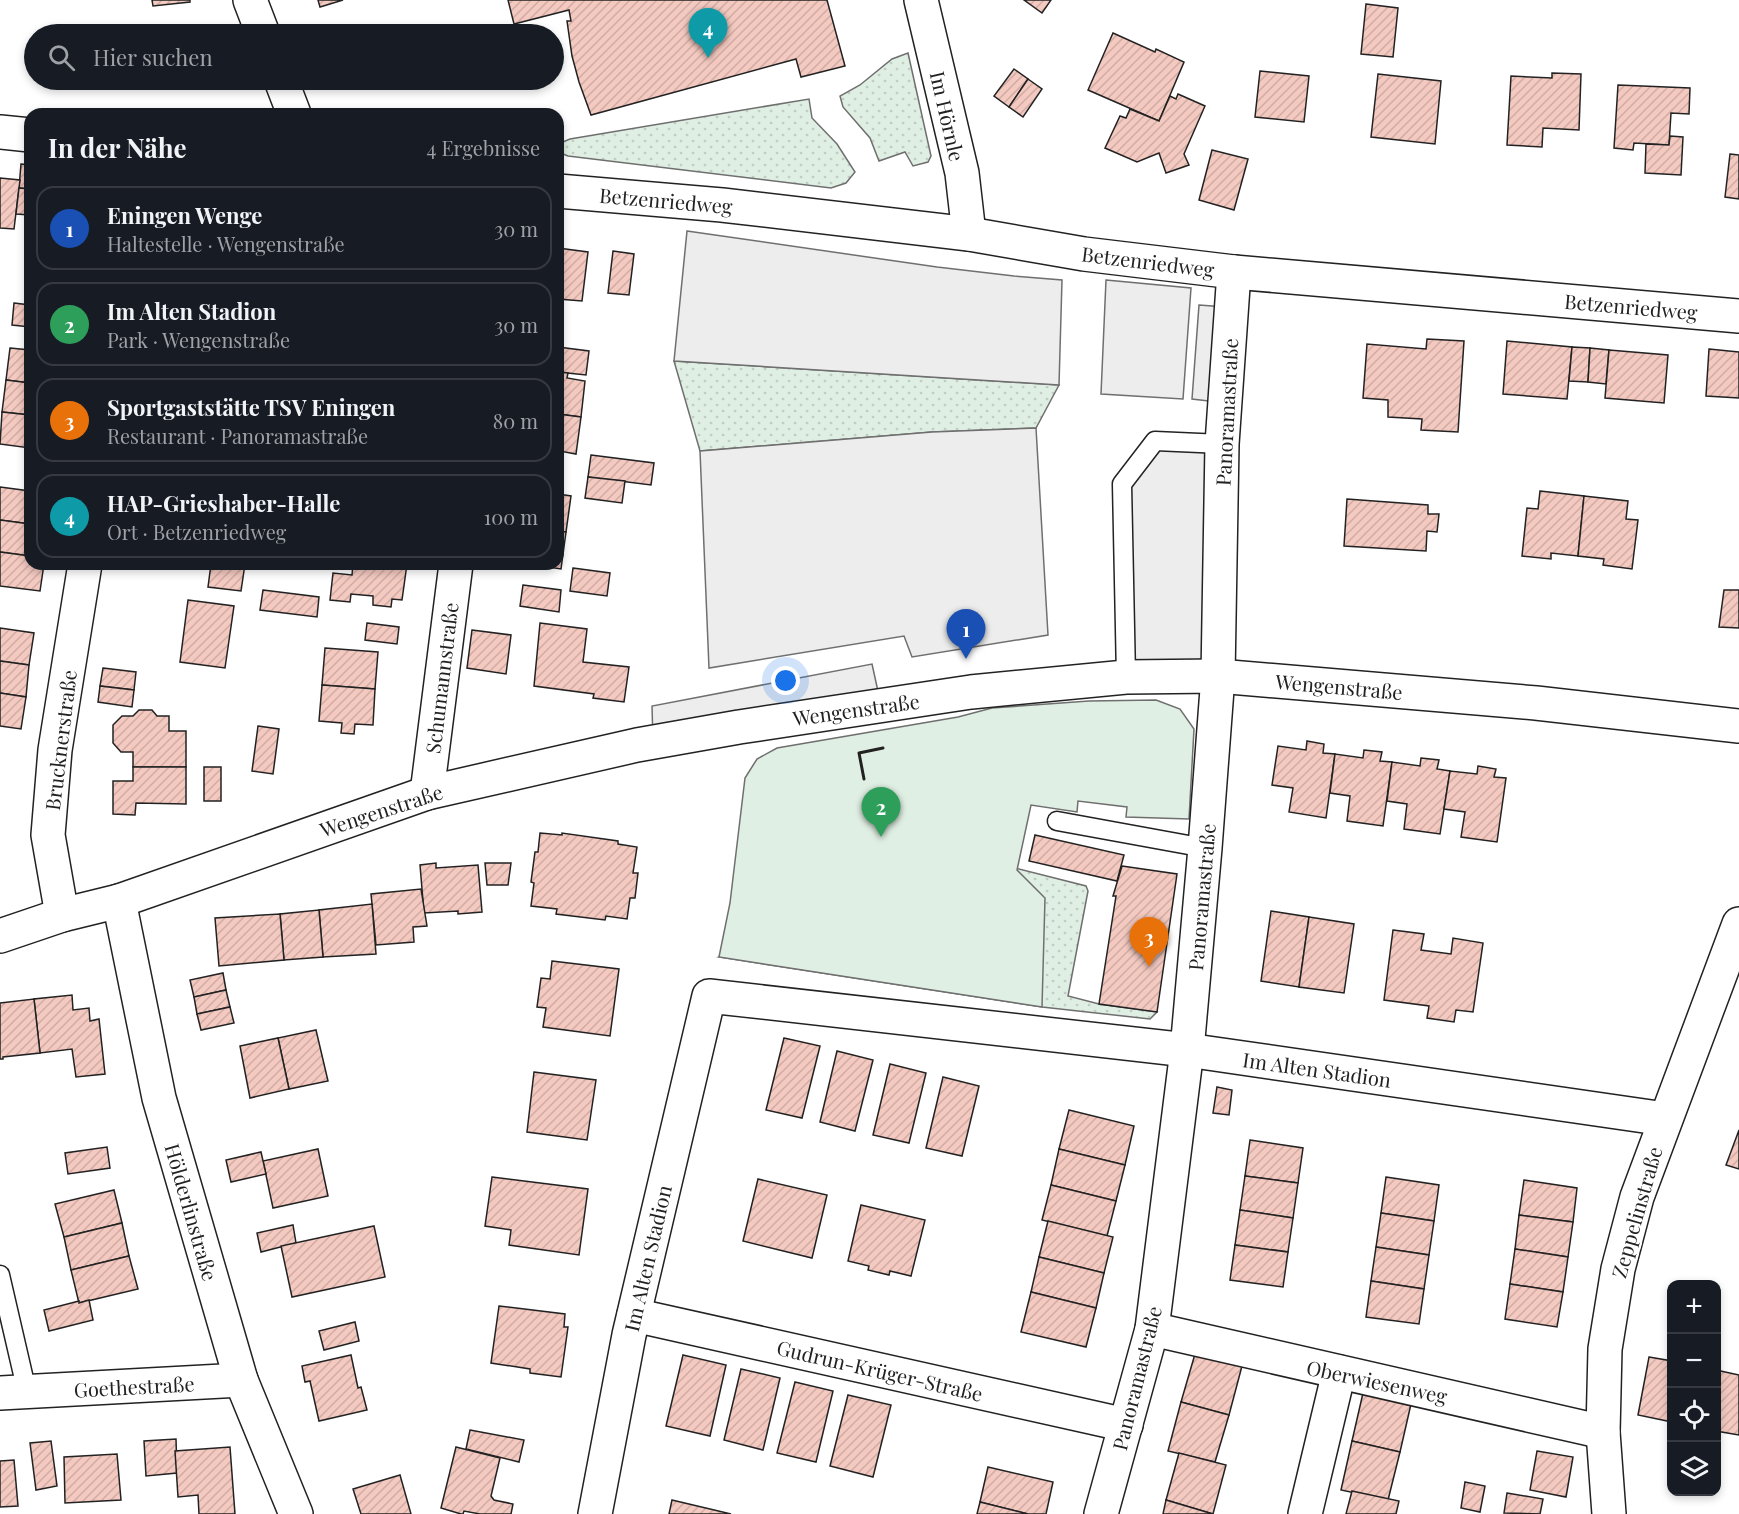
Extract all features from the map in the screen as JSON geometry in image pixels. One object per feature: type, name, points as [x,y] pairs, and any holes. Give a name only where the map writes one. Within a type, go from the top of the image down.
[{"type":"street","points":[[250,0],[259,24]]},
{"type":"street","name":"Im Hörnle","points":[[921,0],[962,173],[969,234]]},
{"type":"street","points":[[285,90],[292,108]]},
{"type":"street","points":[[0,132],[24,134]]},
{"type":"street","name":"Betzenriedweg","points":[[564,192],[722,205],[969,234],[1084,254],[1234,272],[1739,316]]},
{"type":"street","name":"Panoramastraße","points":[[1101,1514],[1152,1329],[1187,1050],[1218,676],[1222,444],[1234,272]]},
{"type":"street","name":"Brucknerstraße","points":[[62,915],[48,835],[55,750],[85,570]]},
{"type":"street","name":"Schumannstraße","points":[[427,793],[455,570]]},
{"type":"street","name":"Wengenstraße","points":[[0,936],[62,915],[119,901],[427,793],[637,745],[750,725],[971,692],[1126,677],[1218,676],[1536,703],[1739,726]]},
{"type":"street","name":"Hölderlinstraße","points":[[119,901],[159,1098],[241,1380],[296,1514]]},
{"type":"street","name":"Zeppelinstraße","points":[[1609,1514],[1603,1432],[1605,1349],[1618,1269],[1636,1197],[1739,924]]},
{"type":"street","name":"Im Alten Stadion","points":[[595,1514],[634,1315],[709,996],[1187,1050],[1665,1119]]},
{"type":"street","name":"Gudrun-Krüger-Straße","points":[[634,1315],[1126,1425]]},
{"type":"street","name":"Oberwiesenweg","points":[[1152,1329],[1603,1432]]},
{"type":"street","points":[[1305,1514],[1339,1372]]},
{"type":"street","name":"Goethestraße","points":[[14,1393],[241,1380]]},
{"type":"lane","points":[[1126,677],[1122,484],[1155,441],[1222,444]]},
{"type":"lane","points":[[1057,820],[1205,848]]},
{"type":"lane","name":"Goethestraße","points":[[0,1275],[14,1393]]},
{"type":"green space","points":[[908,53],[931,156],[928,162],[913,166],[905,152],[879,161],[870,138],[843,107],[840,96],[860,85],[892,59]]},
{"type":"green space","points":[[809,99],[812,118],[837,144],[855,172],[846,183],[831,188],[568,156],[564,154],[564,142]]},
{"type":"green space","points":[[674,361],[1059,385],[1036,428],[932,432],[700,451]]},
{"type":"green space","points":[[1156,700],[1180,709],[1194,729],[1189,819],[1126,817],[1127,807],[1078,801],[1077,812],[1031,805],[1017,870],[1045,898],[1042,1007],[719,957],[730,903],[745,778],[757,759],[777,748],[958,717],[992,708],[1089,701]]},
{"type":"green space","points":[[979,859],[1086,886],[1088,891],[1068,996],[1099,1004],[1157,1012],[1150,1019],[1042,1007],[719,957]]},
{"type":"shaded area","points":[[687,231],[937,267],[1062,280],[1059,385],[674,361]]},
{"type":"shaded area","points":[[1106,280],[1191,288],[1183,399],[1101,394]]},
{"type":"shaded area","points":[[1199,305],[1225,307],[1217,402],[1192,399]]},
{"type":"shaded area","points":[[1036,428],[1048,635],[912,657],[904,636],[709,668],[700,451],[932,432]]},
{"type":"shaded area","points":[[1155,441],[1222,444],[1218,676],[1126,677],[1122,484]]},
{"type":"shaded area","points":[[872,664],[881,705],[653,742],[652,706]]},
{"type":"building","points":[[152,0],[190,0],[190,2],[153,6]]},
{"type":"building","points":[[318,0],[343,0],[320,7]]},
{"type":"building","points":[[508,0],[827,0],[845,66],[801,77],[796,59],[591,115],[572,56],[567,21],[571,21],[569,10],[514,24]]},
{"type":"building","points":[[1024,0],[1051,0],[1042,13]]},
{"type":"building","points":[[1366,4],[1398,8],[1393,57],[1361,54]]},
{"type":"building","points":[[1113,33],[1184,62],[1159,121],[1088,90]]},
{"type":"building","points":[[1014,69],[1028,79],[1009,107],[994,96]]},
{"type":"building","points":[[1260,71],[1309,76],[1304,122],[1255,117]]},
{"type":"building","points":[[1552,73],[1581,74],[1579,130],[1543,128],[1542,147],[1507,145],[1511,76],[1552,78]]},
{"type":"building","points":[[1378,74],[1441,81],[1435,144],[1371,137]]},
{"type":"building","points":[[1028,79],[1042,89],[1023,117],[1009,107]]},
{"type":"building","points":[[1618,85],[1690,88],[1689,114],[1671,113],[1669,145],[1634,143],[1633,150],[1614,148]]},
{"type":"building","points":[[1178,94],[1205,106],[1184,154],[1189,165],[1166,173],[1159,153],[1137,162],[1105,148],[1120,116],[1126,118],[1130,109],[1159,121],[1170,96],[1176,99]]},
{"type":"building","points":[[1670,136],[1683,137],[1681,175],[1645,173],[1646,144],[1669,145]]},
{"type":"building","points":[[1212,150],[1248,159],[1234,210],[1199,200]]},
{"type":"building","points":[[1730,154],[1739,155],[1739,199],[1725,197]]},
{"type":"building","points":[[21,164],[24,164],[24,188],[19,188]]},
{"type":"building","points":[[0,178],[20,180],[14,229],[0,228]]},
{"type":"building","points":[[19,188],[24,188],[24,215],[16,214]]},
{"type":"building","points":[[564,249],[588,252],[582,301],[564,300]]},
{"type":"building","points":[[613,251],[634,254],[629,295],[608,293]]},
{"type":"building","points":[[14,303],[24,304],[24,326],[12,325]]},
{"type":"building","points":[[1427,339],[1464,341],[1458,432],[1421,430],[1422,419],[1388,417],[1388,400],[1363,398],[1367,344],[1426,349]]},
{"type":"building","points":[[1507,341],[1572,347],[1567,399],[1503,394]]},
{"type":"building","points":[[1572,347],[1590,348],[1588,382],[1569,381]]},
{"type":"building","points":[[10,348],[24,349],[24,382],[6,380]]},
{"type":"building","points":[[564,348],[589,351],[586,375],[564,373]]},
{"type":"building","points":[[1590,348],[1609,350],[1606,384],[1588,382]]},
{"type":"building","points":[[1709,349],[1739,352],[1739,398],[1706,396]]},
{"type":"building","points":[[1609,350],[1668,355],[1664,403],[1605,398]]},
{"type":"building","points":[[564,373],[568,373],[567,378],[585,381],[581,417],[564,415]]},
{"type":"building","points":[[6,380],[24,382],[24,414],[2,412]]},
{"type":"building","points":[[2,412],[24,414],[24,447],[0,444]]},
{"type":"building","points":[[564,415],[581,417],[576,454],[564,452]]},
{"type":"building","points":[[591,455],[654,463],[651,485],[588,477]]},
{"type":"building","points":[[588,477],[625,481],[622,503],[585,498]]},
{"type":"building","points":[[0,487],[24,490],[24,523],[0,520]]},
{"type":"building","points":[[1540,491],[1584,496],[1578,556],[1551,553],[1551,559],[1522,556],[1527,508],[1538,509]]},
{"type":"building","points":[[564,495],[571,496],[566,532],[564,532]]},
{"type":"building","points":[[1584,496],[1628,501],[1626,519],[1638,520],[1632,569],[1603,565],[1604,559],[1578,556]]},
{"type":"building","points":[[1347,499],[1428,505],[1428,514],[1439,514],[1437,532],[1427,531],[1426,551],[1344,546]]},
{"type":"building","points":[[0,520],[24,523],[24,555],[0,552]]},
{"type":"building","points":[[0,552],[24,555],[24,570],[43,570],[40,591],[0,586]]},
{"type":"building","points":[[573,568],[610,573],[607,596],[570,591]]},
{"type":"building","points":[[210,570],[244,570],[241,591],[208,587]]},
{"type":"building","points":[[352,570],[406,570],[402,600],[392,599],[391,607],[373,605],[373,596],[351,594],[350,602],[330,600],[333,573],[352,575]]},
{"type":"building","points":[[523,585],[561,590],[559,612],[520,606]]},
{"type":"building","points":[[263,590],[319,597],[317,617],[260,610]]},
{"type":"building","points":[[1724,590],[1739,590],[1739,628],[1719,627]]},
{"type":"building","points":[[188,600],[234,606],[225,668],[180,662]]},
{"type":"building","points":[[367,623],[399,627],[397,644],[365,640]]},
{"type":"building","points":[[540,623],[587,629],[583,662],[629,667],[624,702],[593,698],[594,694],[534,686]]},
{"type":"building","points":[[0,628],[34,633],[29,665],[0,661]]},
{"type":"building","points":[[472,630],[511,635],[506,674],[467,668]]},
{"type":"building","points":[[325,648],[378,652],[375,689],[322,685]]},
{"type":"building","points":[[0,661],[29,665],[26,697],[0,693]]},
{"type":"building","points":[[103,668],[136,672],[134,690],[100,686]]},
{"type":"building","points":[[322,685],[375,689],[373,725],[355,724],[354,734],[341,733],[342,723],[319,721]]},
{"type":"building","points":[[100,686],[134,690],[132,707],[98,702]]},
{"type":"building","points":[[0,693],[26,697],[21,729],[0,726]]},
{"type":"building","points":[[139,710],[152,710],[157,716],[169,716],[169,731],[186,731],[186,767],[133,767],[133,752],[121,752],[113,743],[113,725],[122,716],[133,716]]},
{"type":"building","points":[[258,726],[279,729],[273,774],[252,771]]},
{"type":"building","points":[[1307,741],[1324,744],[1323,753],[1335,754],[1326,818],[1289,812],[1293,788],[1272,785],[1278,746],[1306,750]]},
{"type":"building","points":[[1364,750],[1382,752],[1380,761],[1392,762],[1383,826],[1347,821],[1350,796],[1330,793],[1335,754],[1363,758]]},
{"type":"building","points":[[1421,758],[1439,760],[1437,769],[1450,771],[1440,834],[1404,829],[1407,804],[1387,801],[1392,762],[1420,766]]},
{"type":"building","points":[[1478,766],[1496,769],[1494,777],[1506,778],[1497,842],[1461,837],[1465,812],[1444,809],[1450,771],[1477,774]]},
{"type":"building","points":[[133,767],[186,767],[186,804],[136,803],[135,815],[113,814],[113,781],[133,781]]},
{"type":"building","points":[[204,767],[221,767],[221,801],[204,801]]},
{"type":"building","points":[[540,833],[562,835],[562,833],[618,841],[618,844],[637,847],[633,873],[638,873],[635,898],[630,898],[627,919],[606,916],[605,920],[556,914],[557,909],[531,906],[534,883],[531,882]]},
{"type":"building","points":[[1035,835],[1124,855],[1117,881],[1029,861]]},
{"type":"building","points":[[436,863],[436,868],[478,865],[482,912],[424,913],[420,865]]},
{"type":"building","points":[[485,863],[511,863],[508,885],[487,885]]},
{"type":"building","points":[[1122,866],[1177,874],[1157,1012],[1099,1004],[1116,896],[1113,896]]},
{"type":"building","points":[[421,889],[427,926],[413,927],[414,942],[376,945],[371,894]]},
{"type":"building","points":[[372,904],[376,954],[323,957],[319,910]]},
{"type":"building","points":[[319,910],[323,957],[284,960],[280,914]]},
{"type":"building","points":[[1271,911],[1309,917],[1299,987],[1261,981]]},
{"type":"building","points":[[280,914],[284,960],[219,966],[215,918]]},
{"type":"building","points":[[1309,917],[1354,924],[1344,993],[1299,987]]},
{"type":"building","points":[[1393,930],[1424,934],[1421,950],[1451,954],[1453,938],[1483,943],[1473,1012],[1456,1010],[1454,1022],[1427,1018],[1429,1006],[1384,1000]]},
{"type":"building","points":[[552,961],[619,969],[610,1036],[543,1027],[546,1008],[537,1007],[541,978],[550,979]]},
{"type":"building","points":[[223,973],[226,990],[194,997],[190,980]]},
{"type":"building","points":[[226,990],[230,1007],[197,1014],[194,997]]},
{"type":"building","points":[[72,995],[73,1010],[89,1008],[90,1021],[99,1019],[105,1074],[76,1077],[72,1049],[40,1053],[34,999]]},
{"type":"building","points":[[34,999],[40,1053],[0,1059],[0,1003]]},
{"type":"building","points":[[230,1007],[234,1023],[201,1030],[197,1014]]},
{"type":"building","points":[[316,1030],[328,1081],[289,1089],[278,1038]]},
{"type":"building","points":[[278,1038],[289,1089],[250,1098],[240,1046]]},
{"type":"building","points":[[784,1038],[820,1046],[802,1118],[766,1110]]},
{"type":"building","points":[[837,1051],[873,1060],[855,1131],[820,1122]]},
{"type":"building","points":[[890,1064],[926,1073],[909,1143],[873,1135]]},
{"type":"building","points":[[534,1072],[596,1080],[587,1140],[527,1132]]},
{"type":"building","points":[[943,1077],[979,1086],[962,1156],[926,1148]]},
{"type":"building","points":[[1217,1087],[1232,1090],[1229,1115],[1213,1113]]},
{"type":"building","points":[[1069,1110],[1134,1126],[1125,1165],[1059,1149]]},
{"type":"building","points":[[1739,1130],[1739,1169],[1726,1165]]},
{"type":"building","points":[[1250,1140],[1303,1148],[1298,1183],[1245,1176]]},
{"type":"building","points":[[107,1147],[110,1168],[68,1174],[65,1153]]},
{"type":"building","points":[[318,1149],[328,1196],[273,1208],[263,1161]]},
{"type":"building","points":[[1059,1149],[1125,1165],[1116,1201],[1051,1185]]},
{"type":"building","points":[[261,1152],[266,1174],[231,1182],[226,1160]]},
{"type":"building","points":[[1245,1176],[1298,1183],[1293,1218],[1240,1210]]},
{"type":"building","points":[[492,1177],[588,1189],[579,1255],[509,1245],[511,1230],[485,1226]]},
{"type":"building","points":[[1386,1177],[1439,1185],[1434,1221],[1381,1213]]},
{"type":"building","points":[[758,1179],[827,1195],[812,1258],[743,1241]]},
{"type":"building","points":[[1524,1180],[1577,1188],[1573,1222],[1519,1215]]},
{"type":"building","points":[[1051,1185],[1116,1201],[1107,1236],[1042,1220]]},
{"type":"building","points":[[114,1190],[122,1223],[64,1237],[55,1204]]},
{"type":"building","points":[[861,1205],[925,1220],[911,1276],[890,1271],[889,1275],[868,1270],[869,1266],[848,1261]]},
{"type":"building","points":[[1240,1210],[1293,1218],[1288,1252],[1235,1245]]},
{"type":"building","points":[[1381,1213],[1434,1221],[1429,1255],[1376,1247]]},
{"type":"building","points":[[1519,1215],[1573,1222],[1568,1257],[1515,1249]]},
{"type":"building","points":[[1048,1221],[1113,1237],[1104,1273],[1039,1257]]},
{"type":"building","points":[[122,1223],[129,1256],[71,1270],[64,1237]]},
{"type":"building","points":[[293,1225],[296,1243],[261,1252],[257,1233]]},
{"type":"building","points":[[374,1226],[385,1277],[292,1297],[281,1246]]},
{"type":"building","points":[[1235,1245],[1288,1252],[1283,1287],[1230,1280]]},
{"type":"building","points":[[1376,1247],[1429,1255],[1424,1289],[1371,1281]]},
{"type":"building","points":[[1515,1249],[1568,1257],[1563,1292],[1510,1284]]},
{"type":"building","points":[[129,1256],[138,1289],[79,1303],[71,1270]]},
{"type":"building","points":[[1039,1257],[1104,1273],[1096,1308],[1031,1292]]},
{"type":"building","points":[[1371,1281],[1424,1289],[1419,1324],[1366,1317]]},
{"type":"building","points":[[1510,1284],[1563,1292],[1557,1327],[1505,1319]]},
{"type":"building","points":[[1031,1292],[1096,1308],[1086,1347],[1021,1332]]},
{"type":"building","points":[[89,1300],[93,1320],[49,1331],[44,1310]]},
{"type":"building","points":[[499,1306],[565,1314],[564,1327],[568,1327],[561,1377],[530,1373],[530,1369],[491,1363]]},
{"type":"building","points":[[355,1322],[359,1341],[324,1350],[319,1331]]},
{"type":"building","points":[[1195,1354],[1242,1366],[1229,1415],[1181,1402]]},
{"type":"building","points":[[351,1355],[358,1388],[361,1387],[367,1410],[319,1421],[310,1381],[305,1382],[302,1366]]},
{"type":"building","points":[[683,1355],[726,1365],[710,1436],[666,1426]]},
{"type":"building","points":[[1649,1357],[1667,1360],[1667,1421],[1638,1415]]},
{"type":"building","points":[[741,1369],[780,1378],[763,1450],[724,1440]]},
{"type":"building","points":[[1721,1371],[1739,1375],[1739,1435],[1721,1432]]},
{"type":"building","points":[[795,1382],[833,1391],[816,1462],[777,1453]]},
{"type":"building","points":[[1363,1393],[1411,1404],[1400,1452],[1352,1441]]},
{"type":"building","points":[[848,1395],[891,1405],[873,1477],[830,1466]]},
{"type":"building","points":[[1181,1402],[1229,1415],[1215,1462],[1168,1451]]},
{"type":"building","points":[[470,1430],[524,1440],[519,1462],[466,1449]]},
{"type":"building","points":[[176,1439],[177,1473],[146,1476],[144,1441]]},
{"type":"building","points":[[51,1441],[57,1486],[36,1490],[30,1443]]},
{"type":"building","points":[[1352,1441],[1400,1452],[1388,1500],[1341,1490]]},
{"type":"building","points":[[230,1447],[235,1514],[199,1514],[198,1495],[178,1497],[175,1451]]},
{"type":"building","points":[[456,1447],[500,1458],[491,1496],[494,1500],[513,1504],[511,1514],[480,1514],[464,1511],[461,1514],[441,1508]]},
{"type":"building","points":[[1537,1451],[1573,1457],[1566,1497],[1530,1490]]},
{"type":"building","points":[[1179,1453],[1226,1465],[1213,1514],[1166,1500]]},
{"type":"building","points":[[117,1454],[121,1500],[65,1503],[64,1457]]},
{"type":"building","points":[[14,1460],[18,1506],[0,1507],[0,1461]]},
{"type":"building","points":[[988,1467],[1053,1482],[1046,1514],[1028,1514],[980,1502]]},
{"type":"building","points":[[400,1475],[411,1514],[361,1514],[353,1489]]},
{"type":"building","points":[[1465,1482],[1485,1486],[1480,1512],[1461,1508]]},
{"type":"building","points":[[1352,1491],[1399,1501],[1396,1514],[1346,1514]]},
{"type":"building","points":[[1507,1493],[1543,1499],[1540,1514],[1504,1513]]},
{"type":"building","points":[[672,1500],[731,1514],[669,1514]]},
{"type":"building","points":[[1166,1500],[1213,1514],[1163,1514]]},
{"type":"building","points":[[980,1502],[1028,1514],[977,1514]]},
{"type":"wall","points":[[864,779],[859,753],[883,748]]},
{"type":"place","name":"HAP-Grieshaber-Halle","points":[[708,58]]},
{"type":"place","name":"Eningen Wenge","points":[[966,659]]},
{"type":"place","name":"Im Alten Stadion","points":[[881,837]]},
{"type":"place","name":"Sportgaststätte TSV Eningen","points":[[1149,967]]}]
